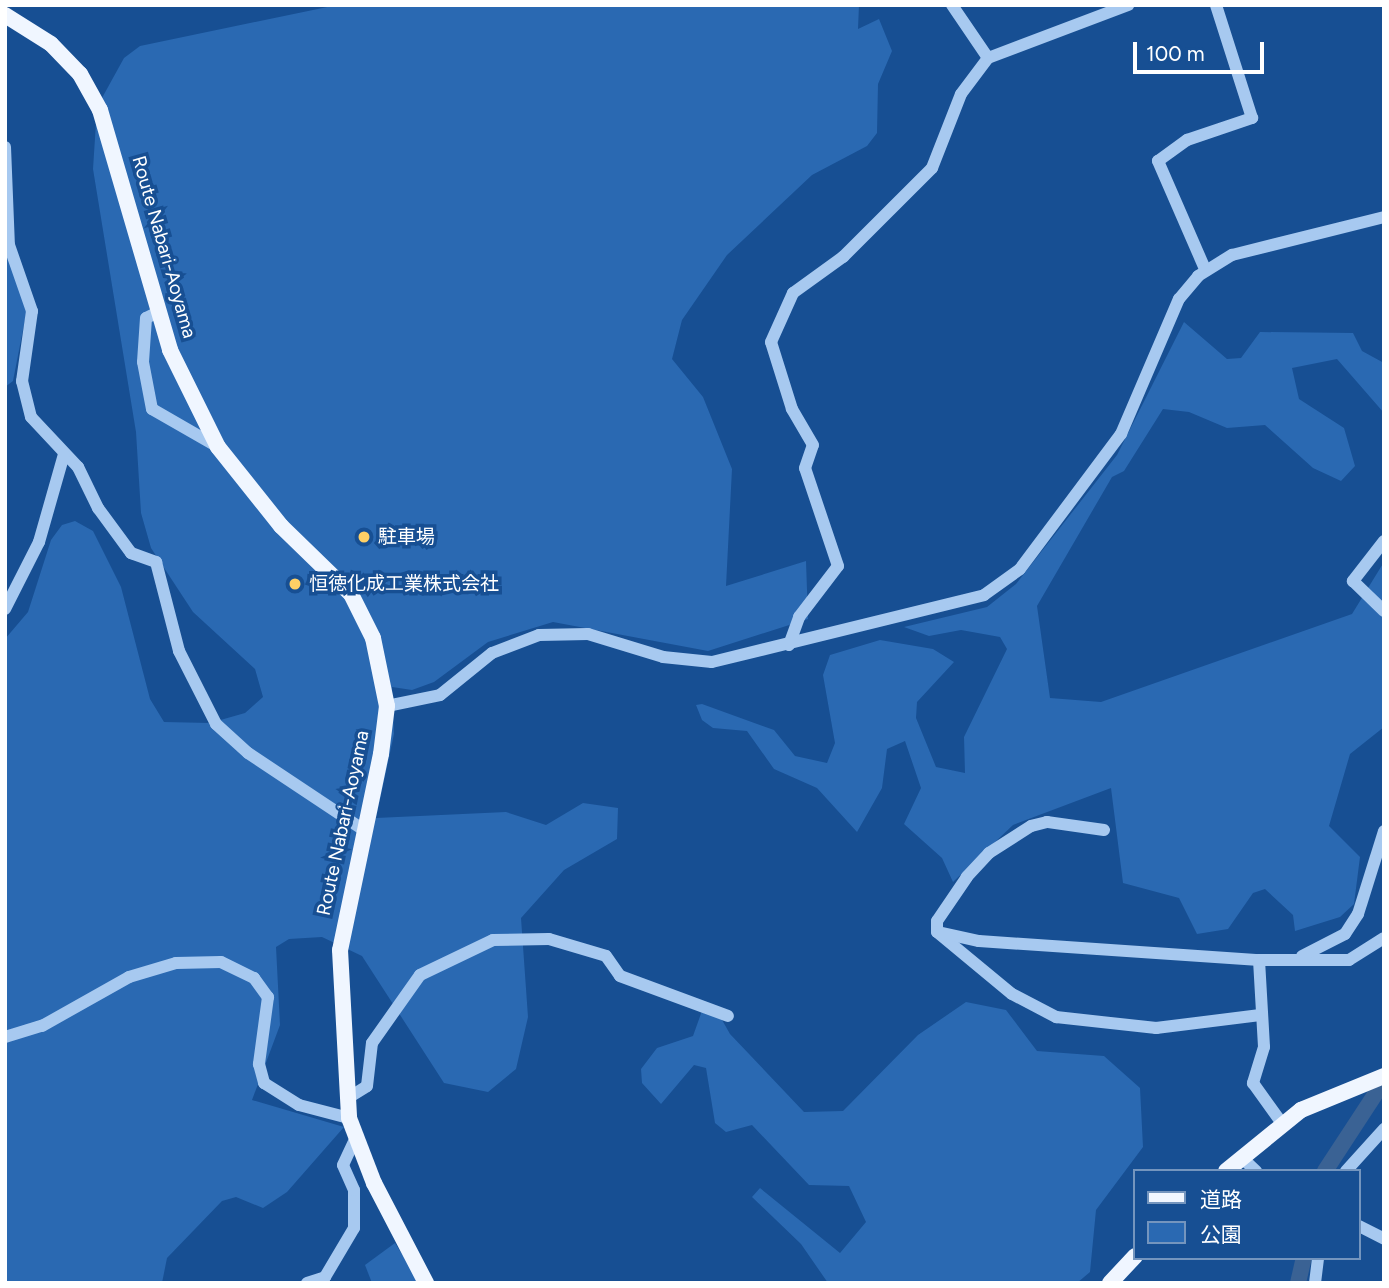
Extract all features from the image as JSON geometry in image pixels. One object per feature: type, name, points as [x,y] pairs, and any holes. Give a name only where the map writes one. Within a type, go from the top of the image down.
[{"type":"main road","name":"Route Nabari-Aoyama","points":[[5,15],[51,44],[80,74],[100,110],[158,312],[218,447],[281,526],[351,594],[373,638],[387,706],[340,950],[349,1118],[354,1141],[426,1283]]},
{"type":"main road","points":[[1228,1169],[1281,1122],[1380,1077]]},
{"type":"main road","points":[[1110,1283],[1134,1257]]},
{"type":"street","points":[[789,645],[799,617],[838,566],[805,468],[813,445],[792,408],[771,342],[793,293],[843,257],[932,168],[961,94],[988,58],[1128,5]]},
{"type":"street","points":[[1205,270],[1158,161],[1187,140],[1252,118],[1216,5]]},
{"type":"street","points":[[952,6],[988,58]]},
{"type":"street","points":[[5,147],[9,245],[32,311],[23,359],[24,397],[41,433],[64,454],[131,553],[156,562],[179,651],[216,724],[248,754],[364,830]]},
{"type":"street","points":[[387,706],[440,695],[492,653],[547,633],[588,634],[690,662],[789,645],[966,602],[1013,575],[1121,434],[1151,377],[1179,299],[1205,270],[1232,255],[1384,217]]},
{"type":"street","points":[[158,312],[146,318],[143,362],[152,409],[218,447]]},
{"type":"street","points":[[5,609],[39,542],[64,454]]},
{"type":"street","points":[[1384,541],[1353,581],[1384,611]]},
{"type":"street","points":[[937,932],[937,921],[967,877],[989,853],[1031,826],[1047,821],[1104,830]]},
{"type":"street","points":[[1299,958],[1345,934],[1358,914],[1384,831]]},
{"type":"street","points":[[937,932],[979,941],[1259,960],[1349,960],[1384,938]]},
{"type":"street","points":[[937,932],[1012,994],[1056,1017],[1156,1028],[1260,1015]]},
{"type":"street","points":[[348,1098],[367,1086],[372,1043],[420,975],[493,940],[550,939],[606,956],[621,976],[728,1016]]},
{"type":"street","points":[[1259,960],[1260,1015],[1264,1047],[1253,1083],[1281,1122]]},
{"type":"street","points":[[5,1037],[42,1026],[129,977],[176,963],[221,962],[254,978],[268,997],[259,1064],[264,1083],[299,1105],[349,1118]]},
{"type":"street","points":[[1348,1169],[1384,1129]]},
{"type":"street","points":[[307,1283],[325,1277],[354,1228],[354,1190],[343,1165],[354,1141]]},
{"type":"street","points":[[1241,1157],[1254,1169]]},
{"type":"street","points":[[1361,1227],[1384,1239]]},
{"type":"street","points":[[1315,1283],[1318,1260]]},
{"type":"green space","points":[[337,5],[859,5],[858,29],[879,19],[892,51],[878,84],[877,133],[867,146],[812,175],[727,255],[682,320],[672,359],[703,397],[732,469],[726,586],[806,561],[808,619],[708,651],[553,622],[488,642],[434,682],[412,690],[392,687],[394,734],[376,818],[506,812],[546,825],[583,803],[618,808],[617,839],[564,870],[521,918],[528,1017],[516,1069],[488,1092],[444,1083],[362,956],[322,937],[289,939],[276,947],[280,1025],[252,1100],[344,1127],[287,1192],[263,1208],[236,1197],[222,1201],[167,1258],[162,1283],[5,1283],[5,639],[28,612],[51,540],[62,525],[75,521],[93,531],[121,587],[150,699],[164,722],[210,723],[245,713],[263,697],[255,669],[193,612],[151,548],[141,513],[136,432],[93,169],[97,107],[124,58],[140,46]]},
{"type":"green space","points":[[5,244],[29,299],[13,381],[5,387]]},
{"type":"green space","points":[[1184,322],[1227,359],[1241,358],[1260,332],[1353,333],[1362,351],[1384,363],[1384,413],[1337,359],[1292,368],[1299,399],[1344,428],[1355,466],[1341,481],[1313,468],[1265,425],[1227,428],[1189,412],[1163,409],[1124,471],[1112,477],[1037,606],[1050,698],[1101,702],[1352,614],[1384,562],[1384,727],[1350,754],[1329,826],[1360,857],[1354,904],[1340,917],[1295,931],[1293,915],[1265,889],[1253,893],[1228,929],[1197,934],[1179,898],[1123,883],[1111,788],[1013,825],[953,882],[942,858],[904,824],[921,788],[905,741],[887,749],[882,788],[857,832],[817,788],[774,769],[747,731],[713,728],[702,720],[696,705],[702,704],[774,730],[795,756],[827,763],[835,743],[823,675],[830,655],[880,640],[933,649],[954,662],[917,702],[916,718],[936,767],[965,773],[964,737],[1007,649],[1000,637],[961,630],[929,636],[904,627],[987,607],[1016,584],[1117,455]]},
{"type":"green space","points":[[966,1002],[1006,1010],[1037,1051],[1104,1056],[1140,1088],[1143,1147],[1096,1210],[1090,1272],[1077,1283],[828,1283],[801,1244],[752,1197],[760,1188],[840,1253],[866,1222],[849,1186],[809,1185],[752,1125],[726,1132],[715,1123],[706,1068],[694,1065],[661,1104],[642,1083],[641,1069],[657,1048],[693,1036],[703,1008],[717,1011],[730,1034],[804,1112],[843,1111],[918,1035]]},
{"type":"green space","points":[[395,1243],[420,1283],[372,1283],[365,1265]]},
{"type":"waterway","points":[[1326,1169],[1384,1081]]},
{"type":"waterway","points":[[1298,1283],[1304,1260]]},
{"type":"place","name":"駐車場","points":[[364,537]]},
{"type":"place","name":"恒徳化成工業株式会社","points":[[295,584]]}]
